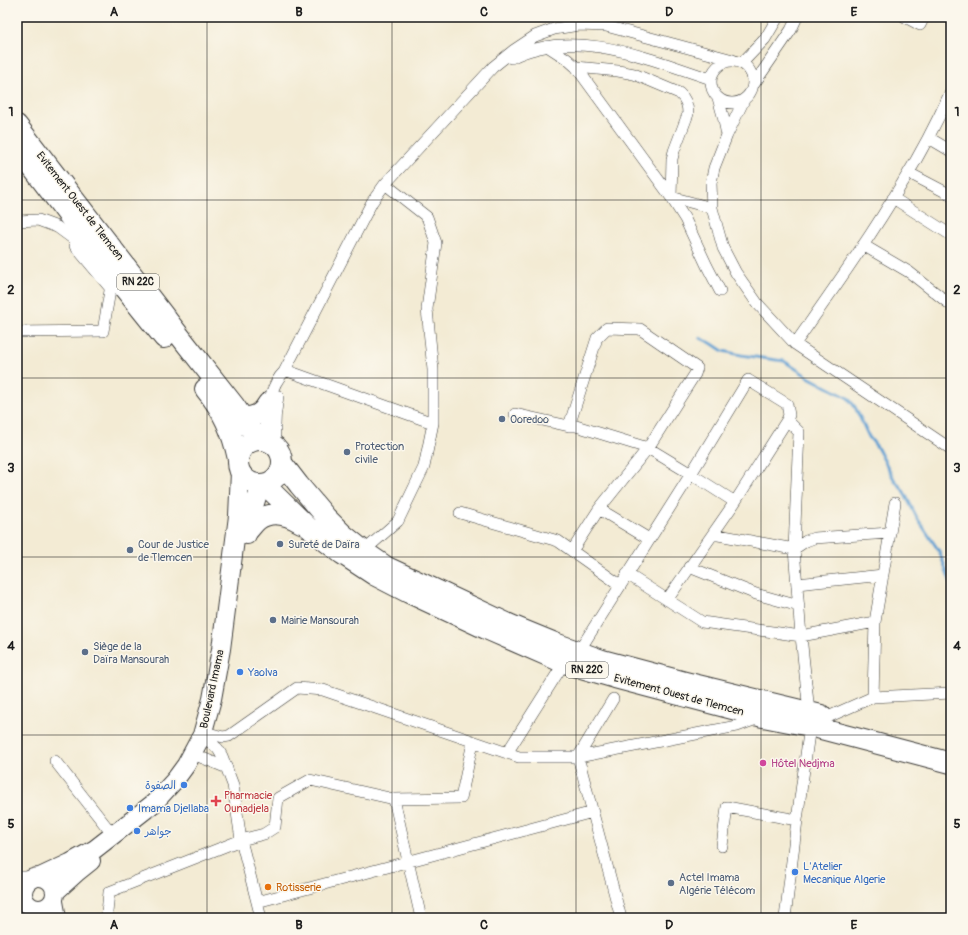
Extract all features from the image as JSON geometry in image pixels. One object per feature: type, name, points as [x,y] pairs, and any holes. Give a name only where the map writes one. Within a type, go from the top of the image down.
[{"type":"highway","name":"Evitement Ouest de Tlemcen","points":[[17,125],[242,417],[270,448],[326,517],[343,534],[387,567],[511,625],[555,643],[572,657],[602,660],[816,718],[951,748]]},
{"type":"highway","name":"Evitement Ouest de Tlemcen","points":[[17,148],[110,277],[218,406],[231,431],[239,465]]},
{"type":"highway","points":[[242,417],[258,415],[268,403]]},
{"type":"highway","points":[[249,444],[270,448],[278,474],[270,482],[263,484],[255,484],[249,481],[244,477],[239,465],[242,450],[249,444]]},
{"type":"highway","name":"Evitement Ouest de Tlemcen","points":[[263,484],[308,527],[342,554],[374,575],[416,596],[572,657],[615,678],[763,716],[816,718],[951,763]]},
{"type":"highway","points":[[247,532],[263,517],[274,514],[286,516],[308,527]]},
{"type":"main road","name":"Boulevard Imama","points":[[208,737],[212,698],[221,649],[238,516],[239,465]]},
{"type":"main road","name":"Boulevard Imama","points":[[197,756],[186,765],[165,792],[154,803],[114,835],[79,858],[27,896],[40,909],[48,906],[55,894],[86,864],[163,805],[175,794],[197,756],[208,737],[220,716],[224,699],[247,532],[254,504],[263,484]]},
{"type":"main road","points":[[27,896],[48,880],[54,887],[58,918]]},
{"type":"street","points":[[727,135],[718,98],[711,86],[713,73],[721,63],[727,61],[738,61],[765,39],[778,17]]},
{"type":"street","points":[[798,17],[791,30],[754,84],[751,93],[744,100],[727,135],[714,168],[711,183],[712,208],[723,248],[736,273],[757,303],[795,344],[951,449]]},
{"type":"street","points":[[905,17],[920,25],[924,17]]},
{"type":"street","points":[[270,448],[265,426],[268,403],[278,378],[284,371],[372,202],[385,184],[493,67],[514,50],[535,36],[554,29],[579,25],[606,26],[738,61],[748,66],[754,77],[754,84]]},
{"type":"street","points":[[493,67],[519,54],[547,46],[576,44],[598,46],[641,56],[711,79]]},
{"type":"street","points":[[547,46],[576,67],[671,197],[684,219],[720,291]]},
{"type":"street","points":[[576,67],[634,74],[673,90],[684,97],[687,102],[688,114],[672,159],[671,197]]},
{"type":"street","points":[[795,344],[894,198],[928,138],[951,91]]},
{"type":"street","points":[[718,98],[724,102],[730,103],[737,103],[744,100]]},
{"type":"street","points":[[928,138],[951,152]]},
{"type":"street","points":[[909,172],[951,195]]},
{"type":"street","points":[[364,550],[398,521],[424,467],[433,423],[433,370],[428,309],[436,243],[427,217],[385,184]]},
{"type":"street","points":[[671,197],[712,208]]},
{"type":"street","points":[[894,198],[951,235]]},
{"type":"street","points":[[17,221],[38,220],[57,227],[63,231],[110,277]]},
{"type":"street","points":[[63,231],[110,277]]},
{"type":"street","points":[[863,245],[909,272],[951,305]]},
{"type":"street","points":[[17,332],[103,331],[110,277]]},
{"type":"street","points":[[569,426],[597,338],[607,328],[640,329],[697,368],[695,374],[648,448],[599,509],[572,551]]},
{"type":"street","points":[[284,371],[433,423]]},
{"type":"street","points":[[270,448],[274,434],[278,394],[284,380],[284,371]]},
{"type":"street","points":[[507,753],[620,585],[691,474],[748,380],[787,404],[789,415],[735,502],[666,600]]},
{"type":"street","points":[[515,414],[569,426],[576,426],[648,448],[735,502]]},
{"type":"street","points":[[785,918],[797,820],[816,718],[801,636],[794,549],[799,432],[787,420]]},
{"type":"street","points":[[873,697],[874,622],[896,503]]},
{"type":"street","points":[[599,509],[649,539]]},
{"type":"street","points":[[460,513],[558,541],[620,585]]},
{"type":"street","points":[[713,534],[794,549],[806,540],[814,538],[890,533]]},
{"type":"street","points":[[689,567],[756,594],[799,606]]},
{"type":"street","points":[[627,574],[702,622],[801,636],[874,622]]},
{"type":"street","points":[[797,584],[883,575]]},
{"type":"street","points":[[208,737],[223,738],[229,736],[297,688],[323,690],[519,758],[578,757],[737,726],[763,716]]},
{"type":"street","points":[[816,718],[873,697],[951,693]]},
{"type":"street","points":[[613,699],[578,757],[621,918]]},
{"type":"street","points":[[208,737],[218,748],[227,768],[232,785],[241,840],[261,918]]},
{"type":"street","points":[[108,918],[109,892],[241,840],[264,834],[275,827],[278,798],[310,780],[394,799],[461,798],[473,742]]},
{"type":"street","points":[[197,756],[227,768]]},
{"type":"street","points":[[55,761],[114,835]]},
{"type":"street","points":[[394,799],[421,918]]},
{"type":"street","points":[[722,846],[727,807],[797,820]]},
{"type":"street","points":[[257,902],[593,812]]},
{"type":"waterway","points":[[700,338],[723,351],[784,361],[810,378],[848,398],[855,407],[869,437],[877,447],[895,481],[903,490],[917,518],[939,551],[951,583]]},
{"type":"place","name":"Ooredoo","points":[[502,419]]},
{"type":"place","name":"Protection civile","points":[[347,452]]},
{"type":"place","name":"Sureté de Daïra","points":[[280,544]]},
{"type":"place","name":"Cour de Justice de Tlemcen","points":[[130,550]]},
{"type":"place","name":"Mairie Mansourah","points":[[273,620]]},
{"type":"place","name":"Siège de la Daïra Mansourah","points":[[85,652]]},
{"type":"place","name":"Yaolva","points":[[240,672]]},
{"type":"place","name":"Hôtel Nedjma","points":[[763,763]]},
{"type":"place","name":"الصفوة","points":[[184,785]]},
{"type":"place","name":"Pharmacie Ounadjela","points":[[216,801]]},
{"type":"place","name":"Imama Djellaba","points":[[130,808]]},
{"type":"place","name":"جواهر","points":[[137,831]]},
{"type":"place","name":"L'Atelier Mecanique Algerie","points":[[795,872]]},
{"type":"place","name":"Actel Imama Algérie Télécom","points":[[671,883]]},
{"type":"place","name":"Rotisserie","points":[[268,887]]}]
